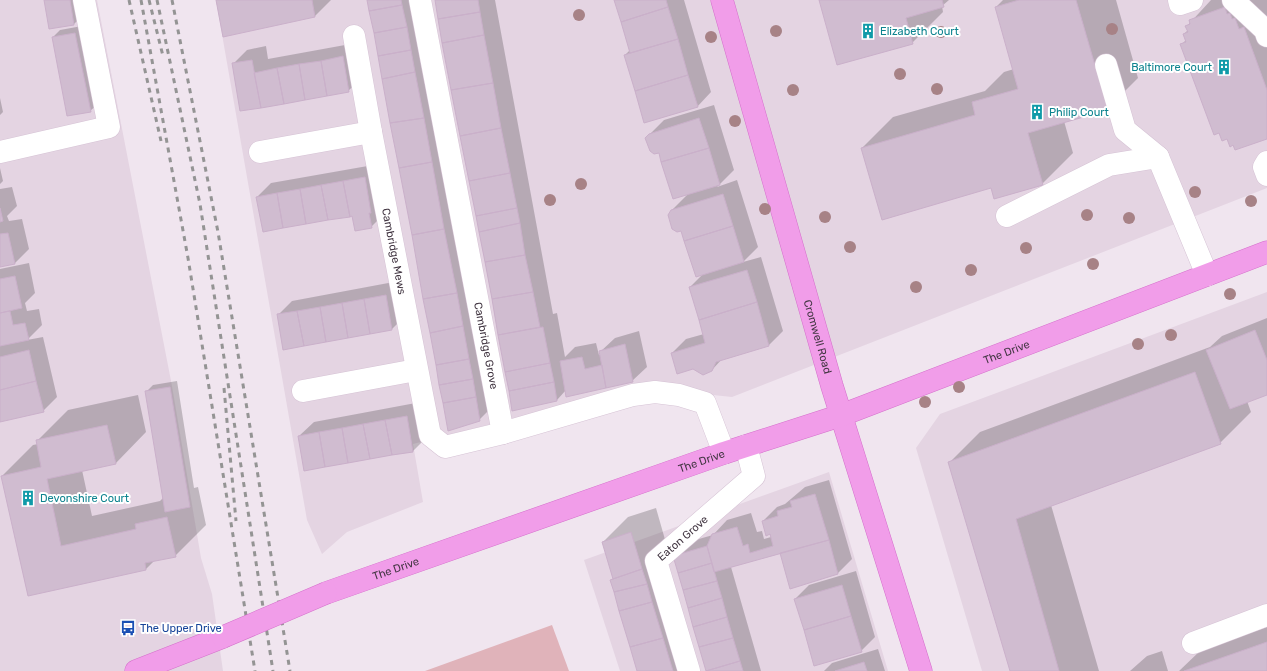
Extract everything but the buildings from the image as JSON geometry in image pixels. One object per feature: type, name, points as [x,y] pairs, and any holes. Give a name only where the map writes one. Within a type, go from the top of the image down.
[{"type":"main road","name":"Cromwell Road","points":[[722,0],[830,378],[921,671]]},
{"type":"main road","name":"The Drive","points":[[136,671],[223,637],[326,593],[724,453],[842,415],[1267,252]]},
{"type":"street","points":[[0,152],[109,127],[84,0]]},
{"type":"street","name":"Cambridge Grove","points":[[420,0],[503,433]]},
{"type":"street","points":[[1179,0],[1180,4],[1192,0]]},
{"type":"street","points":[[1233,0],[1265,30],[1267,36]]},
{"type":"street","name":"Cambridge Mews","points":[[354,36],[416,370],[430,436],[446,447],[503,433]]},
{"type":"street","points":[[1106,65],[1125,130],[1158,157],[1207,275]]},
{"type":"street","points":[[260,152],[371,132]]},
{"type":"street","points":[[1007,216],[1109,165],[1158,157]]},
{"type":"street","points":[[1267,162],[1264,167],[1267,175]]},
{"type":"street","points":[[303,391],[416,370]]},
{"type":"street","points":[[503,433],[633,395],[656,392],[679,394],[705,403],[724,453]]},
{"type":"street","name":"Eaton Grove","points":[[689,671],[656,561],[754,476],[746,446]]},
{"type":"street","points":[[1193,643],[1267,615]]},
{"type":"shaded area","points":[[0,0],[97,0],[172,386],[201,558],[212,594],[223,671],[0,671]]},
{"type":"shaded area","points":[[216,0],[1267,0],[1267,188],[732,397],[637,387],[413,444],[423,502],[347,532],[322,554],[307,520]]},
{"type":"shaded area","points":[[1267,292],[1267,671],[982,671],[916,448],[940,414]]},
{"type":"shaded area","points":[[829,472],[888,671],[620,671],[584,560]]},
{"type":"shaded area","points":[[552,625],[569,671],[425,671]]},
{"type":"railway","points":[[129,0],[161,141]]},
{"type":"railway","points":[[141,0],[188,258],[255,671]]},
{"type":"railway","points":[[149,0],[163,56]]},
{"type":"railway","points":[[157,0],[200,204],[273,671]]},
{"type":"railway","points":[[172,0],[218,232],[290,671]]},
{"type":"railway","points":[[224,388],[236,521]]},
{"type":"place","name":"Elizabeth Court","points":[[868,31]]},
{"type":"place","name":"Baltimore Court","points":[[1224,67]]},
{"type":"place","name":"Philip Court","points":[[1037,112]]},
{"type":"place","name":"Devonshire Court","points":[[28,498]]},
{"type":"place","name":"The Upper Drive","points":[[128,628]]}]
